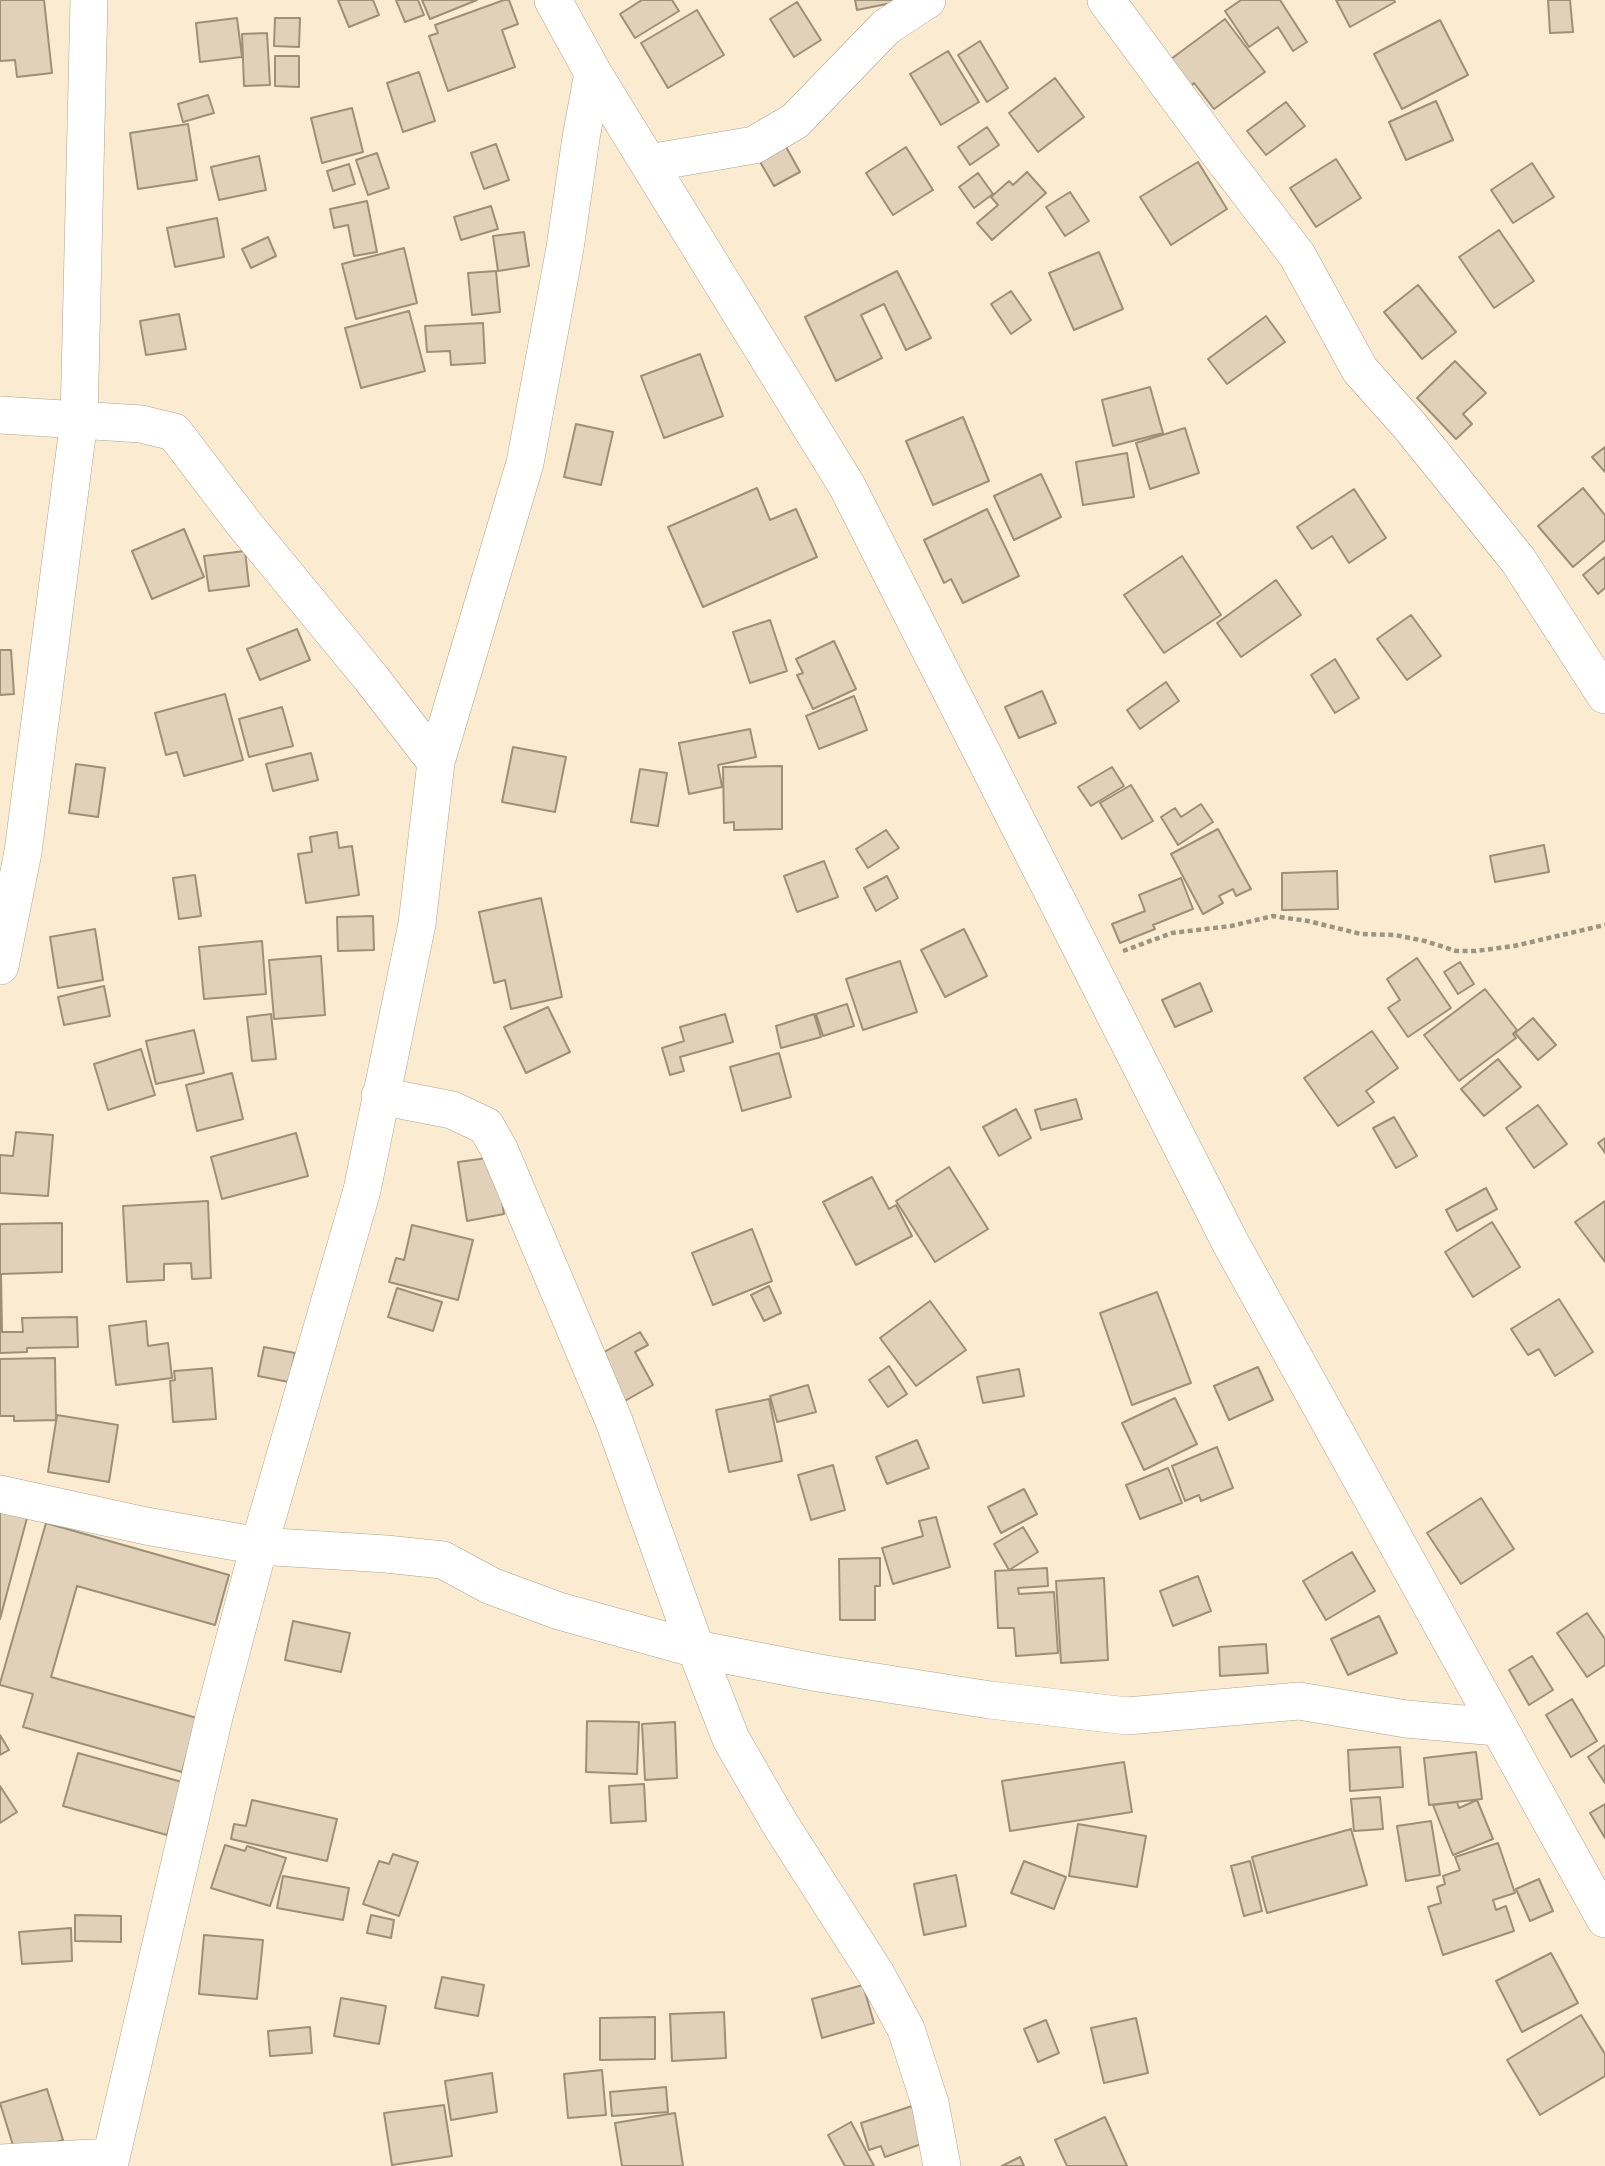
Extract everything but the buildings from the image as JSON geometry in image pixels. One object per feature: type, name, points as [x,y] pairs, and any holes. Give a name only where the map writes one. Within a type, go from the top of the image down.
[{"type":"street","points":[[0,967],[23,852],[79,419],[89,0]]},
{"type":"street","points":[[553,0],[593,73],[847,486],[1230,1242],[1605,1919]]},
{"type":"street","points":[[649,163],[754,145],[795,121],[886,27],[928,0]]},
{"type":"street","points":[[1106,0],[1297,255],[1360,370],[1409,425],[1518,560],[1605,695]]},
{"type":"street","points":[[0,2162],[110,2161],[208,1743],[259,1546],[362,1189],[417,924],[436,762],[525,463],[565,247],[593,73]]},
{"type":"street","points":[[0,415],[141,424],[174,432],[245,525],[436,762]]},
{"type":"street","points":[[380,1096],[452,1110],[486,1126],[499,1149],[614,1421],[696,1649],[732,1739],[780,1824],[876,1974],[906,2029],[930,2103],[943,2166]]},
{"type":"street","points":[[0,1494],[146,1526],[259,1546],[443,1560],[491,1586],[559,1611],[696,1649],[819,1673],[990,1700],[1127,1716],[1298,1701],[1406,1719],[1497,1727]]},
{"type":"path","points":[[1090,964],[1172,933],[1231,926],[1273,916],[1308,921],[1361,934],[1395,935],[1456,951],[1514,946],[1605,925]]}]
